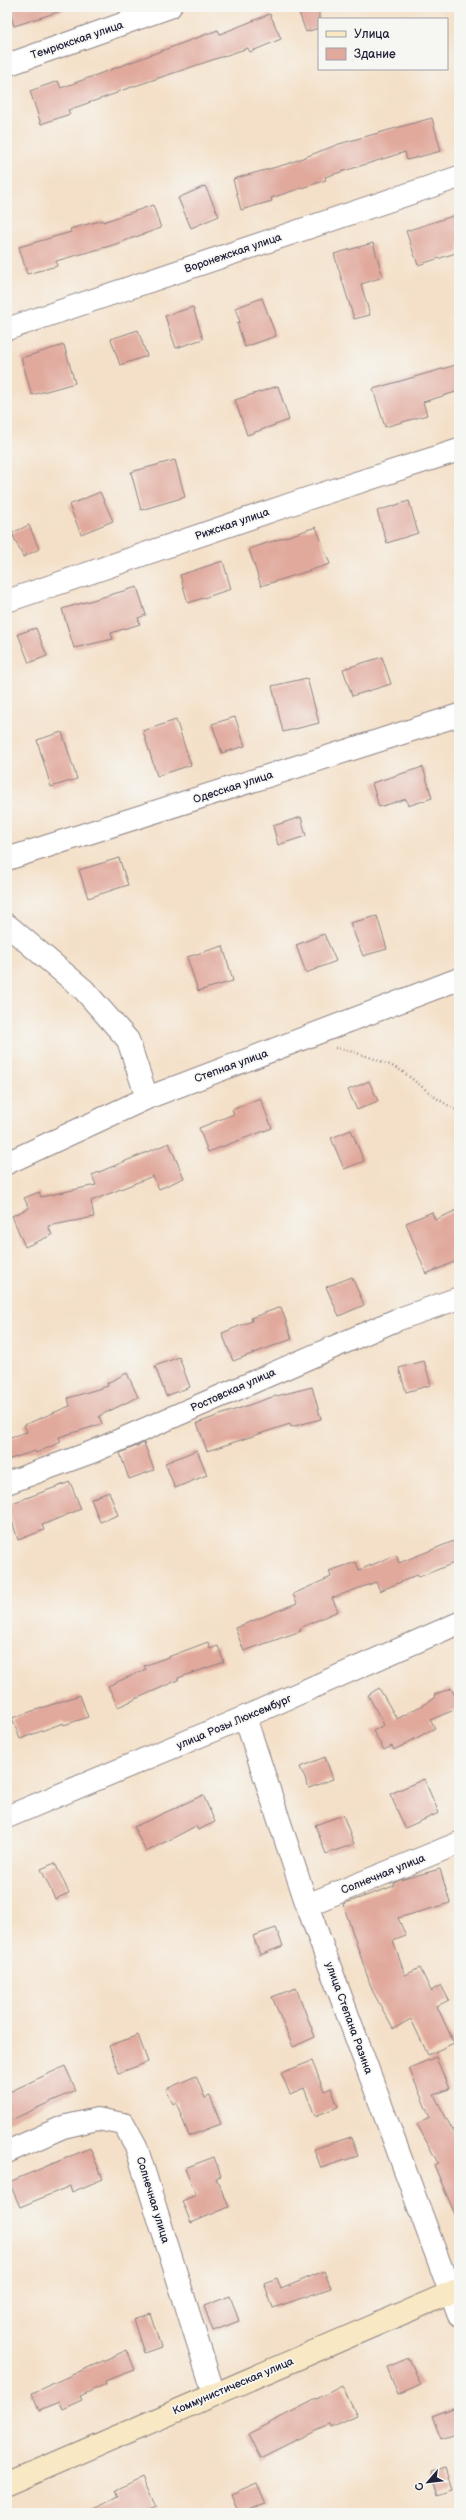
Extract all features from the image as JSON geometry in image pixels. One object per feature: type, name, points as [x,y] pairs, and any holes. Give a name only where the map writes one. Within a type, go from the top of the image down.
[{"type":"main road","name":"Коммунистическая улица","points":[[7,2484],[454,2291]]},
{"type":"street","name":"Темрюкская улица","points":[[7,65],[170,7]]},
{"type":"street","name":"Воронежская улица","points":[[7,328],[459,177]]},
{"type":"street","name":"Рижская улица","points":[[7,601],[303,500],[459,450]]},
{"type":"street","name":"Одесская улица","points":[[7,860],[459,714]]},
{"type":"street","points":[[7,925],[84,990],[128,1040],[147,1098]]},
{"type":"street","name":"Степная улица","points":[[7,1163],[147,1098],[459,979]]},
{"type":"street","name":"Ростовская улица","points":[[7,1483],[92,1452],[396,1320],[459,1298]]},
{"type":"street","name":"улица Розы Люксембург","points":[[7,1817],[245,1717],[459,1623]]},
{"type":"street","name":"улица Степана Разина","points":[[245,1717],[307,1905],[454,2291],[459,2316]]},
{"type":"street","name":"Солнечная улица","points":[[307,1905],[459,1843]]},
{"type":"street","name":"Солнечная улица","points":[[7,2152],[63,2127],[97,2119],[124,2124],[136,2146],[214,2394]]},
{"type":"path","points":[[327,1048],[349,1050],[401,1071],[440,1102],[459,1111]]},
{"type":"building","points":[[8,7],[64,7],[64,10],[14,26]]},
{"type":"building","points":[[297,7],[319,7],[318,28],[306,32]]},
{"type":"building","points":[[270,14],[281,39],[250,52],[248,48],[117,92],[68,110],[70,114],[41,124],[30,91],[58,81],[61,88],[218,30],[220,34]]},
{"type":"building","points":[[432,118],[441,151],[407,160],[405,152],[325,177],[326,180],[271,198],[272,201],[241,210],[233,179],[287,164],[339,144]]},
{"type":"building","points":[[205,186],[219,216],[191,228],[178,198]]},
{"type":"building","points":[[153,205],[161,228],[110,246],[56,261],[57,266],[27,274],[19,247],[71,232],[70,229],[103,220],[103,222]]},
{"type":"building","points":[[459,214],[459,252],[418,265],[406,231]]},
{"type":"building","points":[[373,243],[383,277],[361,284],[370,315],[354,319],[334,254]]},
{"type":"building","points":[[262,298],[276,336],[245,347],[237,323],[240,322],[235,308]]},
{"type":"building","points":[[193,307],[203,339],[176,348],[165,316]]},
{"type":"building","points":[[138,330],[147,356],[120,365],[111,339]]},
{"type":"building","points":[[64,345],[75,383],[32,395],[21,358]]},
{"type":"building","points":[[459,364],[459,391],[423,402],[427,415],[385,427],[373,389]]},
{"type":"building","points":[[278,386],[289,420],[247,435],[235,400]]},
{"type":"building","points":[[175,460],[185,497],[141,510],[131,472]]},
{"type":"building","points":[[100,492],[113,521],[81,534],[69,505]]},
{"type":"building","points":[[409,501],[418,533],[387,543],[377,511]]},
{"type":"building","points":[[29,525],[39,549],[23,557],[12,533]]},
{"type":"building","points":[[316,527],[330,564],[261,586],[249,549]]},
{"type":"building","points":[[223,561],[231,589],[188,603],[180,575]]},
{"type":"building","points":[[137,587],[146,615],[138,618],[140,624],[111,633],[113,639],[74,648],[62,609]]},
{"type":"building","points":[[36,628],[47,656],[29,663],[18,634]]},
{"type":"building","points":[[382,657],[391,684],[352,696],[343,669]]},
{"type":"building","points":[[307,678],[319,723],[283,732],[272,686]]},
{"type":"building","points":[[235,717],[245,746],[222,753],[212,724]]},
{"type":"building","points":[[176,720],[191,765],[157,776],[143,731]]},
{"type":"building","points":[[62,732],[77,779],[51,787],[37,740]]},
{"type":"building","points":[[423,767],[432,798],[408,806],[406,799],[379,807],[372,783]]},
{"type":"building","points":[[301,817],[306,836],[278,845],[273,826]]},
{"type":"building","points":[[119,858],[128,885],[88,898],[79,870]]},
{"type":"building","points":[[377,916],[387,949],[363,956],[350,923]]},
{"type":"building","points":[[324,934],[336,961],[306,973],[296,945]]},
{"type":"building","points":[[223,946],[233,981],[198,991],[187,957]]},
{"type":"building","points":[[369,1081],[378,1101],[357,1110],[348,1090]]},
{"type":"building","points":[[260,1098],[272,1128],[208,1152],[199,1128],[234,1114],[232,1110]]},
{"type":"building","points":[[351,1130],[364,1161],[344,1169],[331,1138]]},
{"type":"building","points":[[169,1143],[184,1178],[159,1189],[153,1176],[91,1201],[94,1217],[48,1226],[52,1235],[25,1247],[12,1216],[29,1208],[24,1198],[39,1192],[41,1197],[96,1185],[92,1175]]},
{"type":"building","points":[[459,1209],[459,1260],[426,1274],[406,1223],[432,1212],[435,1220]]},
{"type":"building","points":[[352,1277],[364,1305],[339,1316],[326,1287]]},
{"type":"building","points":[[281,1307],[292,1339],[233,1361],[222,1333],[252,1321],[251,1318]]},
{"type":"building","points":[[179,1357],[190,1387],[166,1396],[155,1366]]},
{"type":"building","points":[[424,1361],[431,1385],[406,1392],[399,1368]]},
{"type":"building","points":[[127,1373],[138,1397],[99,1416],[102,1424],[59,1437],[61,1442],[36,1453],[35,1451],[7,1460],[7,1438],[27,1432],[24,1425],[70,1406],[68,1398],[108,1386],[107,1383]]},
{"type":"building","points":[[312,1387],[321,1419],[291,1427],[290,1424],[207,1451],[197,1423],[269,1398]]},
{"type":"building","points":[[144,1443],[154,1470],[129,1479],[120,1453]]},
{"type":"building","points":[[197,1450],[207,1475],[175,1488],[165,1463]]},
{"type":"building","points":[[70,1482],[81,1509],[42,1525],[44,1530],[18,1540],[7,1505]]},
{"type":"building","points":[[109,1492],[118,1515],[100,1522],[91,1499]]},
{"type":"building","points":[[459,1539],[459,1561],[419,1577],[417,1575],[380,1591],[376,1582],[332,1598],[338,1611],[300,1628],[301,1631],[244,1651],[235,1628],[297,1603],[293,1594],[331,1577],[329,1571],[356,1562],[359,1570],[396,1555],[399,1563]]},
{"type":"building","points":[[208,1642],[210,1649],[218,1646],[224,1662],[178,1678],[178,1680],[118,1707],[108,1686],[146,1669],[144,1666]]},
{"type":"building","points":[[379,1688],[397,1719],[435,1698],[434,1695],[451,1688],[454,1694],[459,1692],[459,1708],[430,1720],[435,1728],[394,1750],[392,1746],[384,1750],[373,1731],[384,1725],[368,1695]]},
{"type":"building","points":[[80,1695],[88,1717],[64,1725],[63,1723],[20,1739],[12,1718]]},
{"type":"building","points":[[325,1757],[333,1779],[309,1788],[300,1767]]},
{"type":"building","points":[[424,1779],[439,1813],[405,1828],[390,1794]]},
{"type":"building","points":[[203,1795],[215,1822],[198,1830],[196,1826],[146,1852],[134,1827]]},
{"type":"building","points":[[343,1815],[354,1844],[326,1854],[315,1825]]},
{"type":"building","points":[[55,1863],[69,1893],[55,1899],[41,1869]]},
{"type":"building","points":[[440,1869],[450,1903],[398,1918],[406,1936],[393,1941],[405,1975],[420,1968],[431,1991],[441,1985],[449,2000],[437,2006],[454,2043],[428,2055],[411,2019],[393,2029],[372,1990],[343,1904],[394,1886],[394,1883],[400,1880]]},
{"type":"building","points":[[276,1928],[283,1946],[260,1955],[253,1936]]},
{"type":"building","points":[[296,1988],[315,2037],[293,2047],[272,1997]]},
{"type":"building","points":[[138,2035],[148,2062],[119,2073],[109,2046]]},
{"type":"building","points":[[436,2057],[449,2089],[434,2095],[459,2142],[459,2224],[434,2165],[438,2163],[417,2124],[430,2118],[409,2068]]},
{"type":"building","points":[[312,2061],[324,2091],[331,2088],[338,2107],[315,2116],[304,2088],[290,2094],[281,2073]]},
{"type":"building","points":[[65,2066],[76,2090],[7,2122],[7,2093]]},
{"type":"building","points":[[196,2076],[205,2098],[210,2096],[221,2124],[189,2136],[176,2102],[173,2104],[166,2089]]},
{"type":"building","points":[[351,2137],[358,2156],[321,2168],[314,2149]]},
{"type":"building","points":[[90,2148],[103,2179],[72,2192],[70,2186],[20,2207],[9,2182]]},
{"type":"building","points":[[214,2157],[221,2176],[216,2178],[229,2207],[191,2223],[182,2201],[196,2195],[185,2168]]},
{"type":"building","points":[[324,2271],[331,2288],[273,2308],[264,2283],[277,2278],[281,2289]]},
{"type":"building","points":[[230,2296],[239,2321],[213,2331],[204,2306]]},
{"type":"building","points":[[150,2313],[161,2347],[144,2353],[133,2319]]},
{"type":"building","points":[[127,2350],[135,2370],[105,2381],[106,2384],[80,2396],[82,2400],[62,2409],[59,2402],[39,2410],[32,2393]]},
{"type":"building","points":[[409,2358],[421,2385],[398,2395],[387,2367]]},
{"type":"building","points":[[342,2386],[357,2416],[331,2428],[330,2425],[260,2458],[248,2434]]},
{"type":"building","points":[[459,2406],[459,2433],[441,2439],[432,2416]]},
{"type":"building","points":[[445,2468],[452,2490],[438,2495],[431,2472]]},
{"type":"building","points":[[142,2477],[156,2507],[143,2513],[83,2513],[119,2497],[116,2490]]},
{"type":"building","points":[[257,2483],[266,2504],[239,2513],[231,2494]]}]
